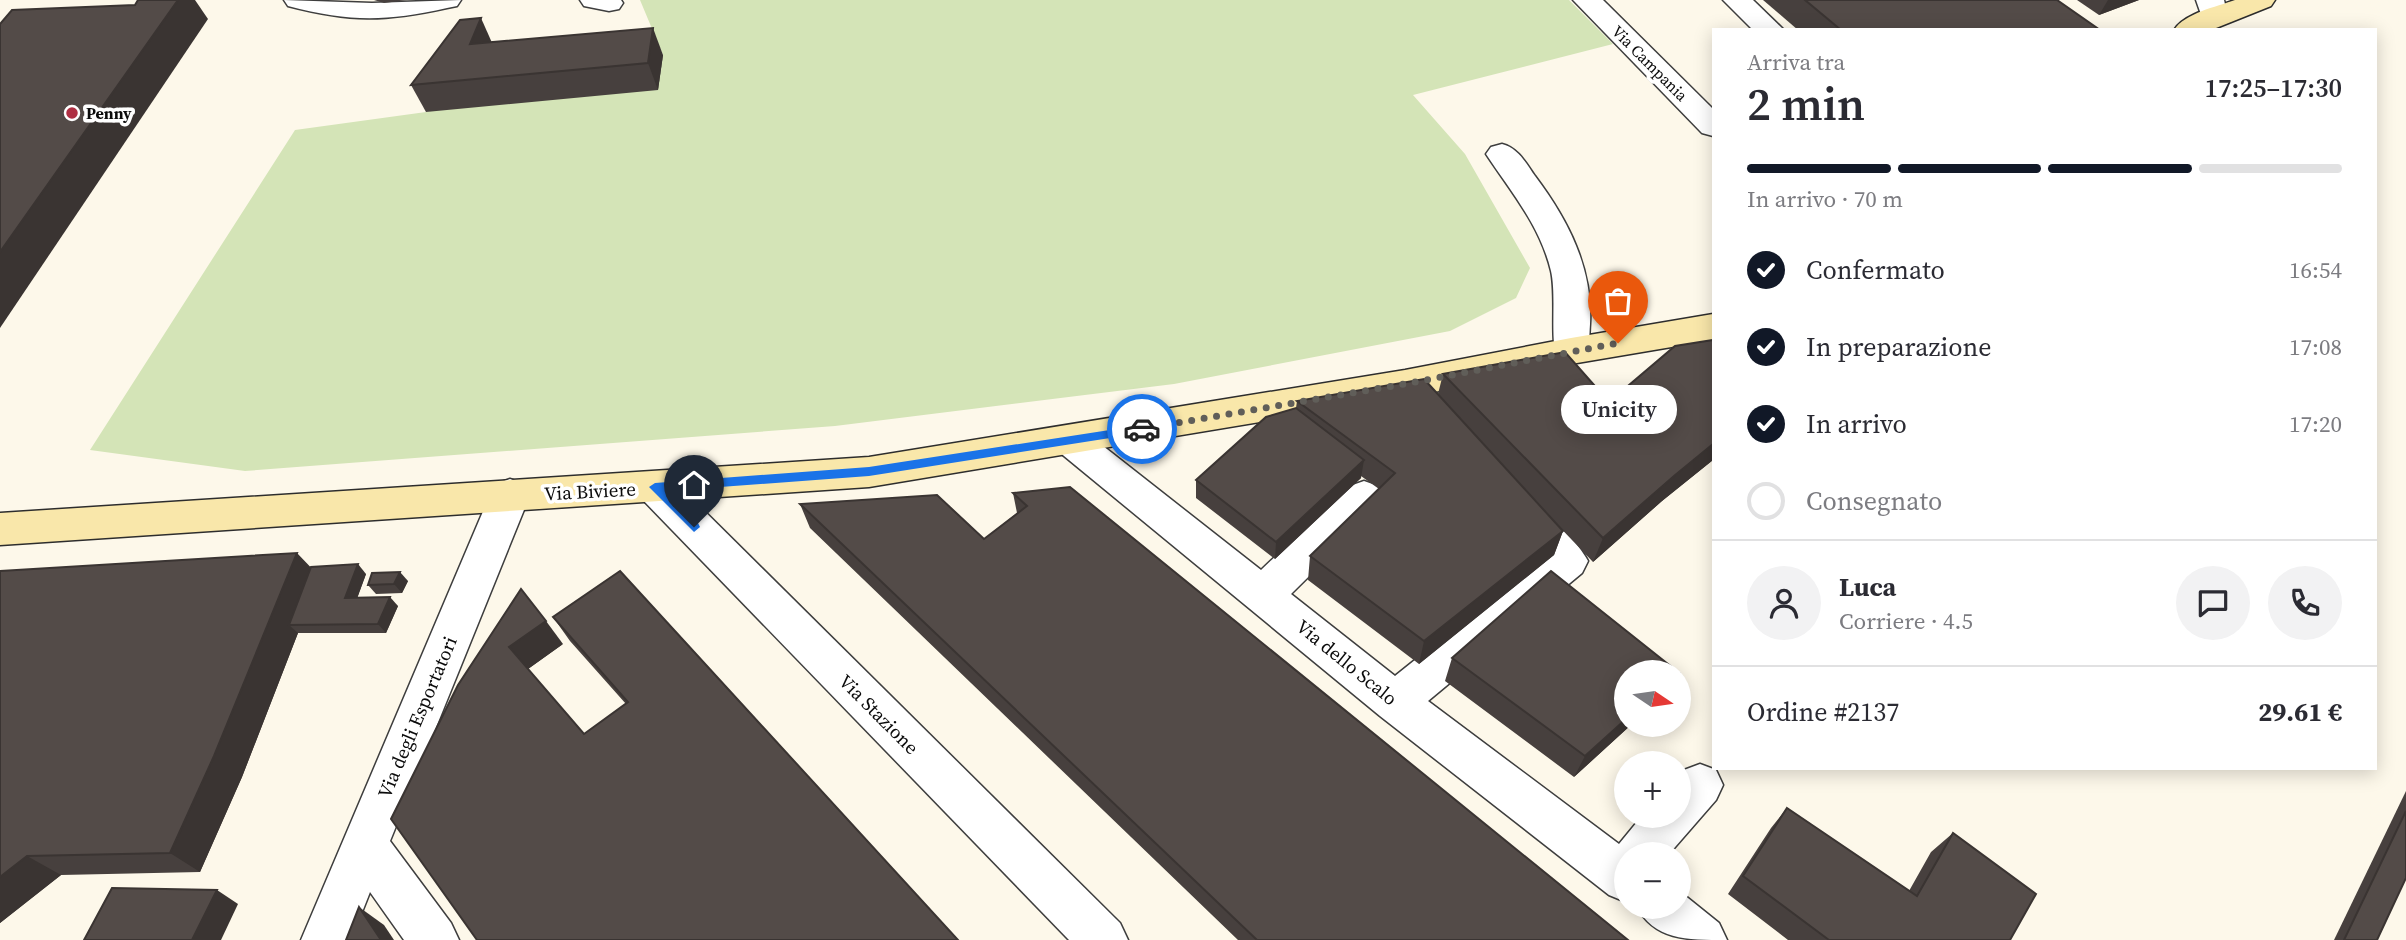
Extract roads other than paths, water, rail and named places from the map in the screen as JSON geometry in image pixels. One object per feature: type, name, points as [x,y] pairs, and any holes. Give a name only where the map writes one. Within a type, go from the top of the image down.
[{"type":"main road","points":[[2190,28],[2212,8],[2261,0]]},
{"type":"main road","name":"Via Biviere","points":[[0,529],[869,472],[1071,441],[1405,384],[1571,351],[1712,327]]},
{"type":"street","points":[[298,0],[339,11],[373,14],[447,0]]},
{"type":"street","name":"Via Campania","points":[[1587,0],[1712,125]]},
{"type":"street","points":[[1737,0],[1768,28]]},
{"type":"street","points":[[1502,154],[1529,190],[1562,246],[1573,293],[1571,351]]},
{"type":"street","points":[[1405,384],[1432,414]]},
{"type":"street","name":"Via dello Scalo","points":[[1071,441],[1395,702],[1614,860]]},
{"type":"street","points":[[1395,702],[1568,562],[1496,483]]},
{"type":"street","name":"Via Stazione","points":[[655,487],[1103,940]]},
{"type":"street","name":"Via degli Esportatori","points":[[326,940],[510,495]]},
{"type":"street","points":[[1263,594],[1364,497]]},
{"type":"street","points":[[1650,842],[1662,828]]},
{"type":"street","points":[[364,844],[434,940]]},
{"type":"street","points":[[1676,919],[1702,940]]},
{"type":"place","name":"Penny","points":[[72,113]]},
{"type":"place","name":"Unicity","points":[[1618,343]]}]
